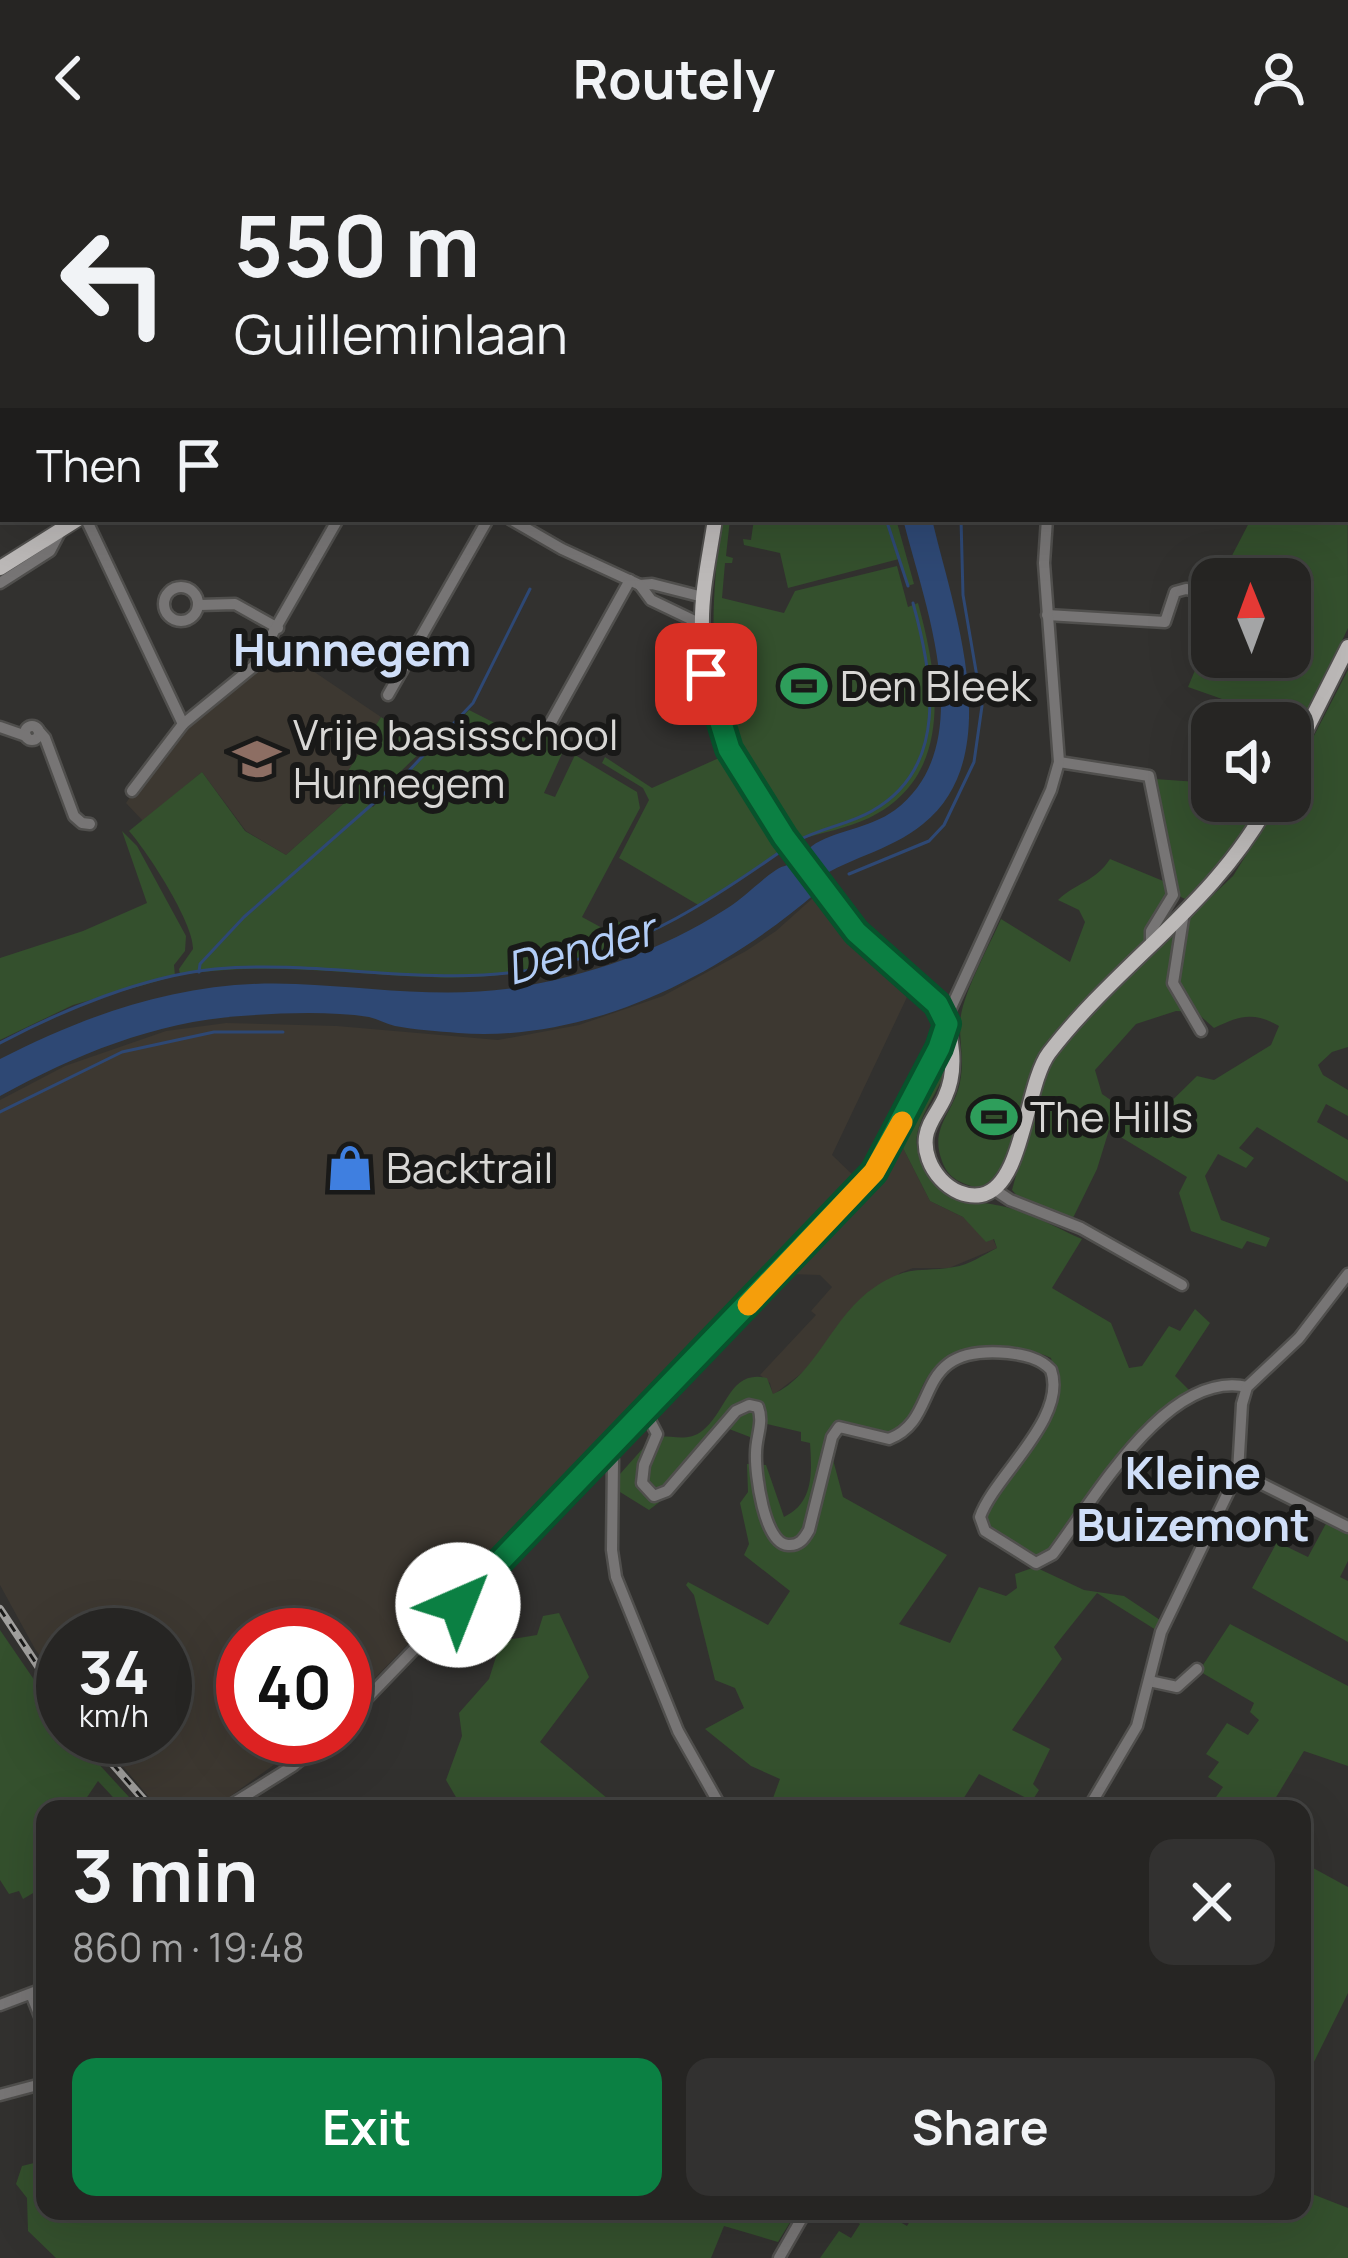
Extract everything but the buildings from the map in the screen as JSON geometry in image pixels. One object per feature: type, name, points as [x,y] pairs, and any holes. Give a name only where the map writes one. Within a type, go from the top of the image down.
[{"type":"main road","points":[[0,568],[74,522]]},
{"type":"main road","points":[[715,522],[701,624],[710,690],[729,749],[784,837],[833,903],[875,952],[937,1004],[947,1024],[953,1064],[947,1094],[925,1140],[929,1161],[941,1180],[958,1192],[977,1196],[995,1190],[1012,1164],[1048,1055],[1237,854],[1257,822]]},
{"type":"main road","points":[[1311,720],[1348,646]]},
{"type":"street","points":[[78,522],[183,724]]},
{"type":"street","points":[[132,791],[183,724],[254,666],[336,522]]},
{"type":"street","points":[[388,695],[486,522]]},
{"type":"street","points":[[516,522],[635,583],[651,600],[701,624]]},
{"type":"street","points":[[372,1693],[879,1166],[939,1048],[1059,762],[1044,562],[1047,522]]},
{"type":"street","points":[[0,584],[50,551],[60,532]]},
{"type":"street","points":[[635,583],[704,597]]},
{"type":"street","points":[[549,726],[635,583]]},
{"type":"street","points":[[200,605],[190,618],[173,618],[164,604],[167,592],[182,585],[200,605],[235,604],[278,628]]},
{"type":"street","points":[[1047,616],[1169,623],[1175,592],[1191,591]]},
{"type":"street","points":[[0,728],[32,735],[74,816],[90,824]]},
{"type":"street","points":[[1059,762],[1147,776],[1173,895],[1151,932],[1151,947]]},
{"type":"street","points":[[1184,913],[1173,983],[1201,1031]]},
{"type":"street","points":[[995,1190],[1082,1228],[1182,1285]]},
{"type":"street","points":[[1093,1800],[1137,1726],[1161,1632],[1238,1472],[1247,1387],[1299,1338],[1348,1274]]},
{"type":"street","points":[[645,1411],[657,1434],[642,1483],[654,1496],[667,1491],[736,1411],[748,1405],[758,1407],[762,1419],[756,1463],[767,1520],[777,1542],[791,1546],[804,1540],[809,1530],[832,1437],[839,1426],[889,1439],[912,1424],[930,1382],[950,1362],[995,1353],[1037,1360],[1051,1370],[1054,1391],[1023,1454],[980,1517],[985,1532],[1036,1563],[1053,1554],[1145,1431],[1184,1400],[1236,1384],[1247,1387]]},
{"type":"street","points":[[608,1448],[613,1460],[616,1577],[678,1731],[717,1800]]},
{"type":"street","points":[[1238,1472],[1348,1526]]},
{"type":"street","points":[[1149,1681],[1177,1687],[1197,1670]]},
{"type":"street","points":[[238,1800],[295,1764]]},
{"type":"street","points":[[0,2005],[36,1992]]},
{"type":"street","points":[[31,1994],[36,2006]]},
{"type":"street","points":[[0,2095],[36,2085]]},
{"type":"street","points":[[779,2258],[801,2220]]},
{"type":"shaded area","name":"Vrije basisschool Hunnegem","points":[[273,644],[381,717],[340,784],[352,796],[286,855],[246,831],[202,772],[143,821],[126,803],[130,797],[166,749]]},
{"type":"shaded area","points":[[814,897],[907,997],[832,1155],[858,1180],[372,1681],[372,1608],[216,1608],[216,1764],[275,1764],[225,1800],[151,1800],[121,1764],[192,1764],[192,1608],[36,1608],[36,1650],[0,1585],[0,1100],[65,1066],[166,1031],[226,1023],[337,1026],[498,1040],[579,1025],[663,996],[746,951]]},
{"type":"shaded area","points":[[901,1144],[930,1201],[963,1217],[993,1239],[997,1248],[949,1268],[913,1268],[900,1273],[802,1373],[773,1395],[770,1383],[760,1375],[816,1315],[811,1311],[832,1287],[820,1275],[789,1274],[888,1169]]},
{"type":"green space","name":"Den Bleek","points":[[721,522],[730,522],[726,556],[733,558],[732,563],[725,563],[722,598],[784,613],[795,591],[897,566],[908,607],[918,603],[931,663],[934,724],[916,778],[897,800],[869,818],[798,840],[768,798],[730,724],[715,653]]},
{"type":"green space","points":[[754,522],[897,522],[914,584],[907,586],[899,559],[788,588],[780,553],[744,545],[743,539],[751,540]]},
{"type":"green space","points":[[1249,522],[1348,522],[1348,628],[1311,706],[1311,702],[1231,702],[1188,687],[1192,678],[1311,678],[1311,558],[1231,558]]},
{"type":"green space","points":[[1348,670],[1348,1047],[1332,1052],[1318,1065],[1323,1075],[1348,1090],[1348,1116],[1326,1104],[1317,1122],[1348,1140],[1348,1182],[1257,1127],[1239,1148],[1254,1158],[1246,1168],[1218,1154],[1205,1176],[1221,1220],[1270,1238],[1266,1247],[1247,1241],[1242,1249],[1191,1231],[1179,1193],[1187,1177],[1109,1130],[1097,1169],[1071,1222],[1020,1199],[1012,1190],[1037,1097],[1042,1053],[1002,1166],[978,1188],[952,1176],[942,1161],[938,1139],[960,1082],[961,1014],[1001,919],[1070,962],[1085,922],[1079,910],[1058,900],[1110,859],[1168,883],[1170,893],[1139,951],[1146,958],[1233,876],[1267,822],[1311,822],[1311,741]],"holes":[[[1176,1011],[1196,1012],[1214,1028],[1246,1017],[1279,1026],[1271,1045],[1214,1080],[1197,1076],[1147,1125],[1102,1094],[1095,1070],[1136,1024]]]},
{"type":"green space","points":[[469,710],[530,741],[545,727],[565,747],[544,793],[555,797],[575,755],[637,792],[640,808],[582,917],[606,930],[615,920],[629,927],[644,917],[664,926],[580,959],[490,976],[274,969],[180,975],[193,949],[186,922],[129,831],[202,772],[245,831],[286,855],[351,797],[340,784],[381,717],[426,747],[374,797],[362,802],[373,807]]},
{"type":"green space","points":[[605,757],[652,788],[719,758],[783,850],[700,906],[619,858],[649,800],[643,788],[602,763]]},
{"type":"green space","points":[[1155,779],[1191,782],[1191,822],[1248,822],[1228,853],[1185,899],[1177,895],[1153,788]]},
{"type":"green space","points":[[122,831],[137,846],[186,936],[185,951],[174,965],[175,976],[73,1005],[0,1040],[0,958],[83,931],[147,903]]},
{"type":"green space","points":[[942,1063],[946,1067],[917,1139],[922,1163],[939,1188],[961,1199],[1022,1212],[1082,1239],[1052,1288],[1111,1323],[1129,1368],[1142,1366],[1169,1326],[1180,1331],[1195,1309],[1210,1323],[1175,1376],[1191,1392],[1135,1439],[1054,1548],[1040,1558],[1005,1542],[985,1511],[1030,1449],[1059,1393],[1051,1358],[1005,1347],[956,1354],[923,1384],[908,1426],[881,1431],[838,1423],[831,1431],[841,1435],[832,1456],[843,1497],[947,1555],[899,1624],[950,1643],[979,1587],[1006,1596],[1017,1588],[1015,1574],[1035,1567],[1084,1590],[1124,1596],[1160,1620],[1156,1630],[1097,1593],[1054,1647],[1062,1659],[1012,1730],[1050,1749],[1033,1784],[1039,1790],[1033,1800],[979,1774],[963,1800],[772,1800],[780,1779],[751,1766],[705,1729],[744,1708],[735,1688],[715,1680],[694,1595],[686,1585],[768,1625],[790,1591],[744,1555],[749,1544],[740,1503],[748,1492],[747,1464],[766,1465],[784,1517],[801,1504],[811,1475],[810,1443],[801,1441],[801,1432],[767,1424],[761,1454],[751,1450],[750,1437],[729,1429],[748,1409],[743,1400],[735,1404],[666,1497],[649,1510],[620,1492],[620,1474],[653,1437],[696,1435],[744,1380],[767,1378],[773,1394],[788,1385],[847,1313],[875,1287],[906,1272],[960,1266],[997,1248],[994,1239],[986,1242],[963,1217],[930,1201],[901,1144]]},
{"type":"green space","points":[[1329,1518],[1348,1528],[1348,1561],[1340,1577],[1348,1581],[1348,1642],[1252,1588],[1277,1542],[1308,1557]]},
{"type":"green space","points":[[559,1613],[589,1677],[540,1742],[609,1800],[458,1800],[446,1780],[462,1736],[459,1713],[489,1679],[501,1641],[537,1635],[543,1616]]},
{"type":"green space","points":[[1230,1624],[1348,1686],[1348,1766],[1304,1751],[1274,1800],[1214,1800],[1223,1787],[1208,1777],[1219,1762],[1206,1754],[1227,1723],[1248,1735],[1259,1720],[1250,1712],[1254,1703],[1199,1671]]},
{"type":"green space","points":[[0,1630],[36,1683],[36,1764],[99,1764],[132,1800],[116,1800],[98,1781],[85,1800],[36,1800],[36,1891],[23,1899],[19,1891],[9,1894],[0,1880]]},
{"type":"green space","points":[[1311,1867],[1348,1887],[1348,1993],[1311,2068]]},
{"type":"green space","points":[[36,2162],[36,2220],[791,2220],[778,2242],[724,2226],[711,2258],[56,2258],[28,2231],[27,2198],[16,2184],[22,2166]]},
{"type":"green space","points":[[1311,2194],[1348,2208],[1348,2258],[820,2258],[839,2231],[851,2238],[860,2224],[855,2220],[897,2220],[907,2226],[911,2220],[1311,2220]]},
{"type":"water","points":[[904,522],[933,522],[961,636],[969,721],[963,760],[949,795],[923,824],[810,884],[816,893],[738,951],[695,976],[604,1015],[507,1033],[458,1033],[321,1013],[209,1019],[116,1043],[0,1096],[0,1059],[71,1026],[143,1002],[256,984],[432,992],[514,988],[597,969],[702,924],[820,841],[895,810],[921,782],[935,749],[941,712],[932,631]]},
{"type":"waterway","points":[[887,522],[908,586]]},
{"type":"waterway","points":[[849,874],[929,841],[944,825],[974,762],[982,706],[963,595],[961,522]]},
{"type":"waterway","points":[[199,972],[200,964],[244,917],[402,778],[473,703],[530,589]]},
{"type":"waterway","points":[[795,842],[872,811],[897,792],[914,770],[925,745],[929,689],[913,603]]},
{"type":"waterway","name":"Dender","points":[[0,1043],[104,996],[215,969],[468,976],[552,966],[647,933],[787,847]]},
{"type":"waterway","points":[[0,1112],[122,1052],[214,1032],[283,1032]]},
{"type":"railway","points":[[0,1609],[36,1663]]},
{"type":"railway","points":[[113,1764],[144,1800]]},
{"type":"slow traffic","points":[[748,1305],[874,1172],[902,1122]]},
{"type":"place","name":"Den Bleek","points":[[804,686]]},
{"type":"place","name":"Vrije basisschool Hunnegem","points":[[257,759]]},
{"type":"place","name":"The Hills","points":[[994,1117]]},
{"type":"place","name":"Backtrail","points":[[350,1168]]},
{"type":"district","name":"Hunnegem","points":[[352,650]]},
{"type":"district","name":"Kleine Buizemont","points":[[1193,1499]]},
{"type":"route","points":[[458,1605],[874,1172],[947,1024],[937,1004],[856,932],[784,837],[729,749],[706,674]]}]
